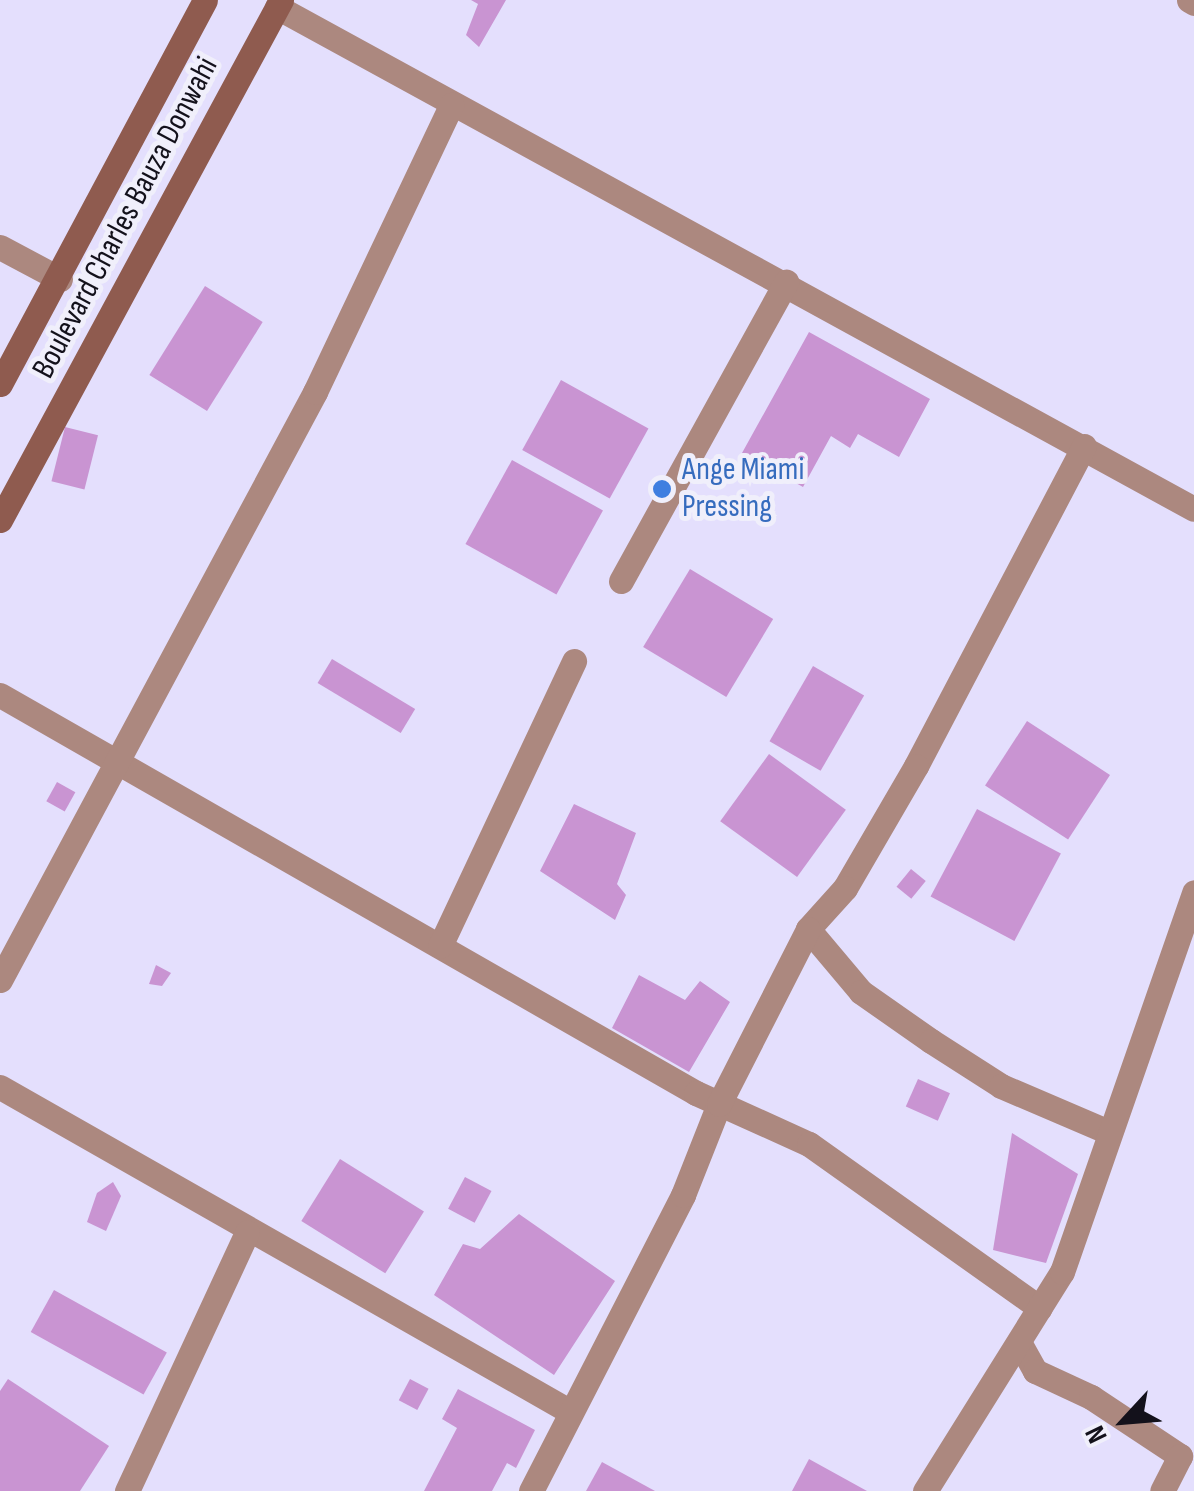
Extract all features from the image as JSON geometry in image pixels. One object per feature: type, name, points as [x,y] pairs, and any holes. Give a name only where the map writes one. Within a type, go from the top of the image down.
[{"type":"main road","name":"Boulevard Charles Bauza Donwahi","points":[[0,384],[60,279],[205,0]]},
{"type":"main road","name":"Boulevard Charles Bauza Donwahi","points":[[0,520],[279,4]]},
{"type":"street","points":[[279,4],[451,105],[786,282],[1194,509]]},
{"type":"street","points":[[0,980],[316,392],[451,105]]},
{"type":"street","points":[[0,247],[60,279]]},
{"type":"street","points":[[621,580],[786,282]]},
{"type":"street","points":[[531,1491],[683,1195],[719,1104],[808,929],[844,888],[916,766],[1084,446]]},
{"type":"street","points":[[440,946],[574,660]]},
{"type":"street","points":[[0,695],[113,764],[719,1104],[809,1144],[1040,1308]]},
{"type":"street","points":[[925,1491],[1062,1272],[1194,892]]},
{"type":"street","points":[[808,929],[861,992],[931,1041],[1001,1086],[1109,1132]]},
{"type":"street","points":[[0,1087],[247,1232],[571,1412]]},
{"type":"street","points":[[128,1491],[247,1232]]},
{"type":"street","points":[[1020,1342],[1035,1372],[1092,1397],[1187,1456],[1162,1491]]},
{"type":"building","points":[[471,0],[506,0],[479,47],[466,35],[478,4]]},
{"type":"building","points":[[205,286],[263,322],[207,411],[149,375]]},
{"type":"building","points":[[809,332],[930,399],[899,457],[858,434],[850,448],[831,436],[803,487],[742,453]]},
{"type":"building","points":[[561,380],[648,428],[610,498],[522,450]]},
{"type":"building","points":[[65,427],[98,435],[84,490],[51,481]]},
{"type":"building","points":[[512,460],[603,510],[556,594],[465,544]]},
{"type":"building","points":[[690,569],[773,619],[726,697],[643,647]]},
{"type":"building","points":[[332,659],[415,709],[401,733],[318,683]]},
{"type":"building","points":[[813,666],[864,696],[821,771],[770,741]]},
{"type":"building","points":[[1027,721],[1110,775],[1068,839],[985,786]]},
{"type":"building","points":[[769,754],[846,810],[797,877],[720,821]]},
{"type":"building","points":[[57,782],[75,792],[65,811],[46,801]]},
{"type":"building","points":[[574,804],[636,833],[617,884],[626,895],[615,920],[540,871]]},
{"type":"building","points":[[977,809],[1061,854],[1014,941],[931,896]]},
{"type":"building","points":[[911,869],[926,881],[911,899],[897,887]]},
{"type":"building","points":[[156,965],[171,973],[162,986],[149,984]]},
{"type":"building","points":[[639,975],[685,1000],[700,981],[730,1002],[689,1072],[612,1028]]},
{"type":"building","points":[[918,1079],[950,1093],[938,1121],[906,1106]]},
{"type":"building","points":[[1012,1133],[1078,1174],[1046,1263],[993,1250]]},
{"type":"building","points":[[340,1159],[424,1211],[385,1273],[301,1221]]},
{"type":"building","points":[[465,1177],[491,1191],[475,1223],[448,1209]]},
{"type":"building","points":[[113,1182],[121,1196],[106,1231],[87,1222],[97,1193]]},
{"type":"building","points":[[519,1214],[615,1281],[554,1375],[434,1295],[463,1244],[480,1249]]},
{"type":"building","points":[[54,1290],[167,1353],[144,1395],[31,1332]]},
{"type":"building","points":[[8,1379],[109,1446],[80,1491],[0,1491],[0,1391]]},
{"type":"building","points":[[410,1379],[429,1389],[417,1410],[399,1400]]},
{"type":"building","points":[[458,1389],[535,1430],[516,1468],[507,1463],[492,1491],[424,1491],[457,1428],[442,1419]]},
{"type":"building","points":[[809,1459],[867,1491],[792,1491]]},
{"type":"building","points":[[602,1462],[655,1491],[586,1491]]},
{"type":"place","name":"Ange Miami Pressing","points":[[662,489]]}]
